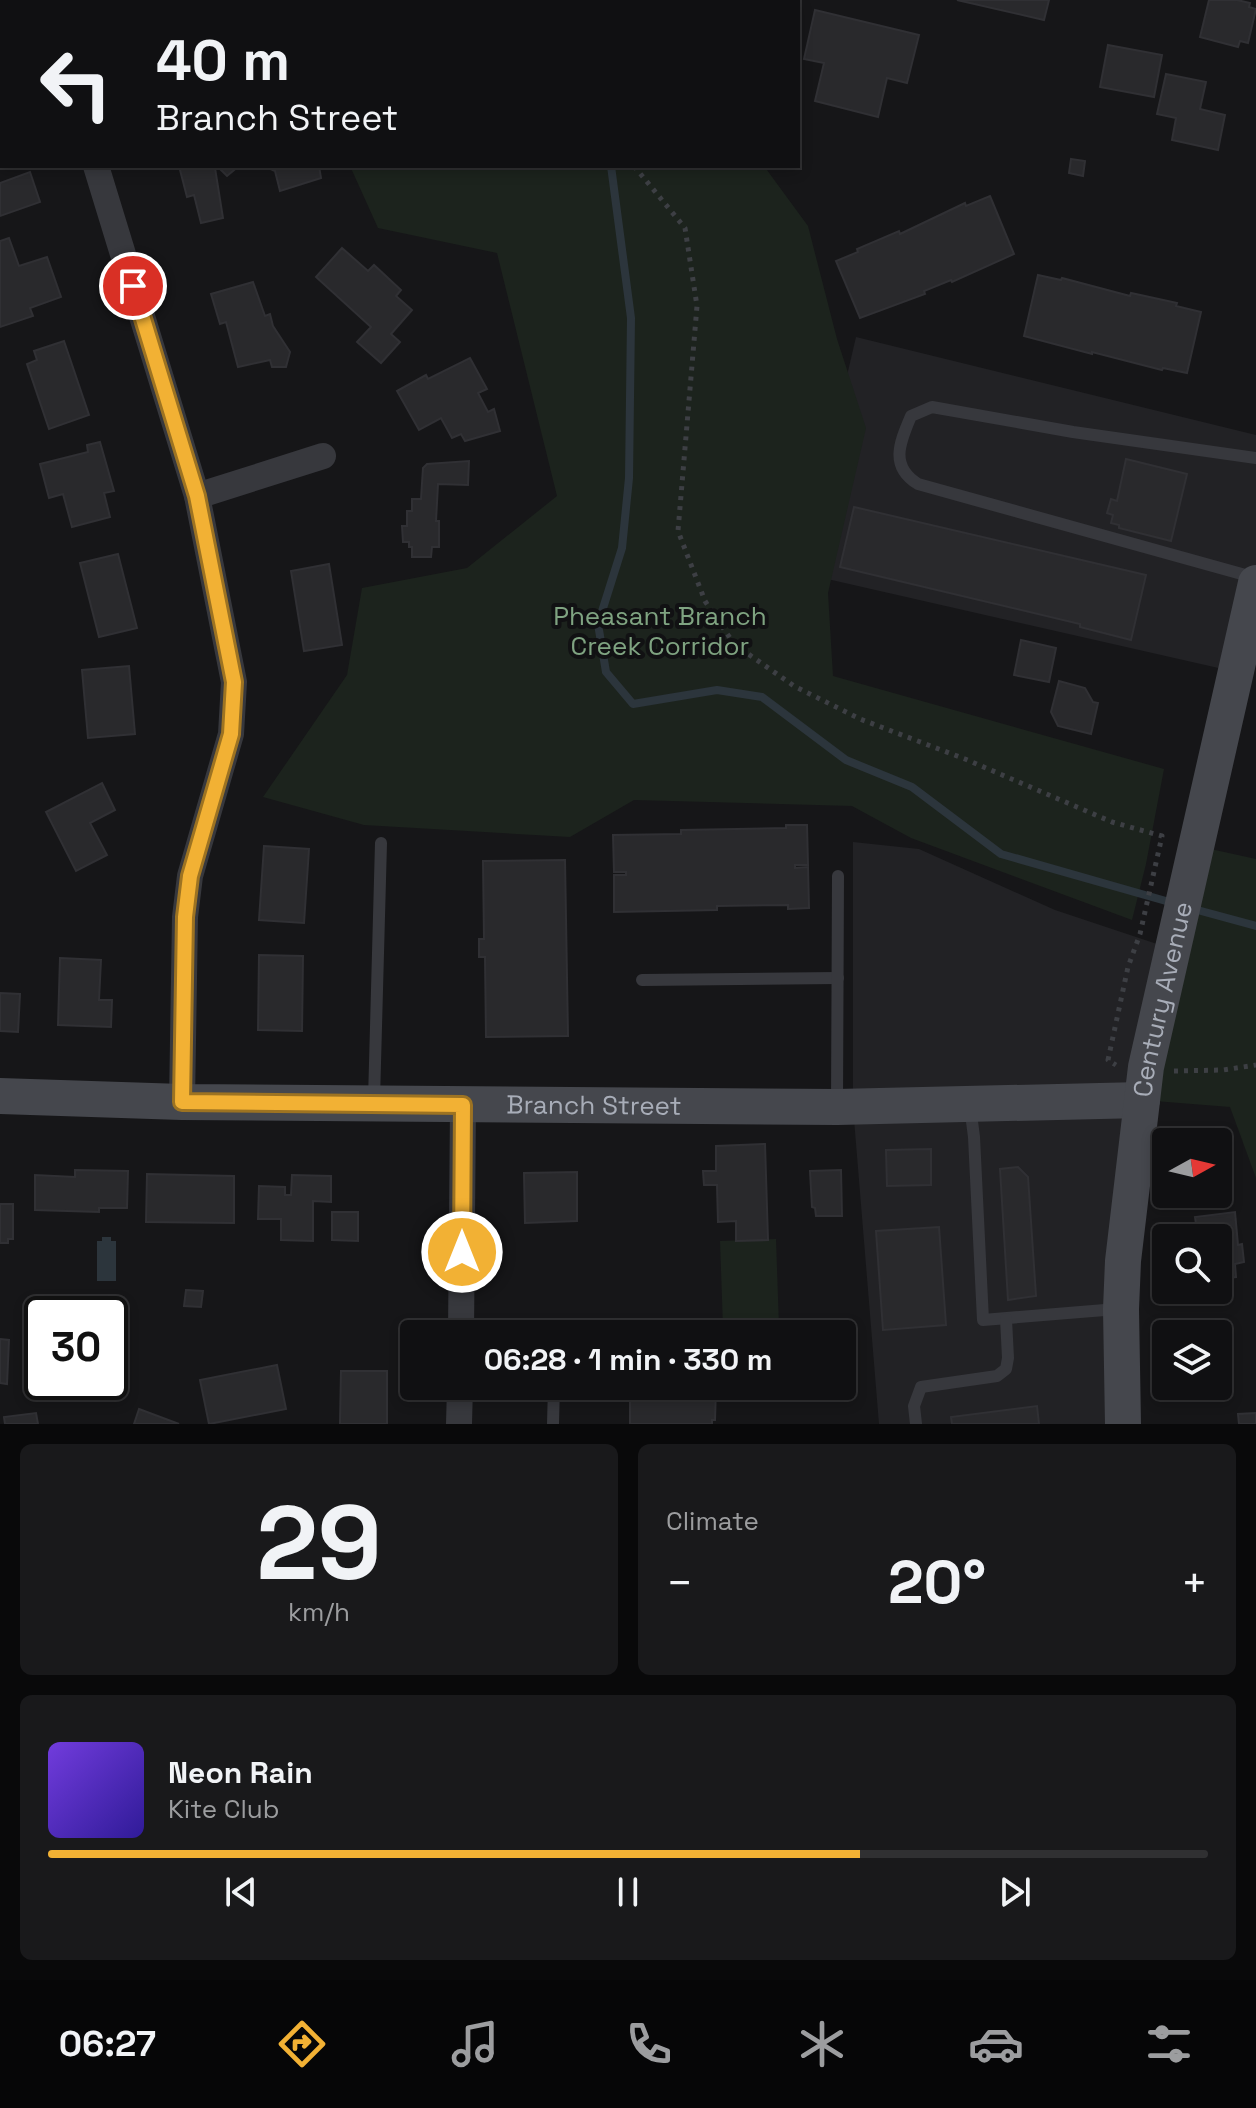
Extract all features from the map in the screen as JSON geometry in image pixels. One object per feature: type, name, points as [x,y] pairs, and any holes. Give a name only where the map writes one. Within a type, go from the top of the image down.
[{"type":"street","points":[[97,168],[197,496],[234,682],[231,734],[190,876],[185,917],[182,1102]]},
{"type":"street","points":[[197,496],[323,456]]},
{"type":"street","name":"Century Avenue","points":[[1123,1424],[1123,1261],[1152,1036],[1194,863],[1256,580]]},
{"type":"street","name":"Branch Street","points":[[0,1096],[182,1102],[837,1107],[1142,1100]]},
{"type":"street","points":[[461,1320],[463,1105]]},
{"type":"street","points":[[459,1424],[460,1400]]},
{"type":"lane","points":[[1256,458],[1073,432],[932,407],[911,416],[902,439],[899,463],[906,477],[918,484],[1256,580]]},
{"type":"lane","points":[[374,1104],[381,843]]},
{"type":"lane","points":[[837,1107],[838,876]]},
{"type":"lane","points":[[642,980],[838,978]]},
{"type":"lane","points":[[970,1104],[983,1320],[1121,1309]]},
{"type":"lane","points":[[916,1424],[914,1406],[921,1387],[997,1376],[1006,1369],[1006,1319]]},
{"type":"lane","points":[[553,1424],[554,1400]]},
{"type":"path","points":[[636,168],[685,228],[697,306],[678,531],[705,601],[734,644],[794,686],[860,719],[965,759],[1112,822],[1162,836],[1140,934],[1124,983],[1108,1060],[1111,1064]]},
{"type":"path","points":[[1182,1072],[1256,1065]]},
{"type":"shaded area","points":[[856,337],[1256,435],[1256,587],[1236,672],[801,573]]},
{"type":"shaded area","points":[[853,842],[919,849],[1055,910],[1172,949],[1122,1424],[879,1424],[853,1107]]},
{"type":"shaded area","points":[[102,1237],[111,1237],[111,1241],[116,1241],[116,1281],[97,1281],[97,1241],[102,1241]]},
{"type":"green space","name":"Pheasant Branch Creek Corridor","points":[[351,168],[765,168],[808,226],[837,339],[866,428],[828,593],[833,676],[1164,769],[1132,920],[911,838],[852,806],[634,800],[570,837],[364,825],[263,797],[347,675],[362,588],[467,568],[557,496],[497,253],[378,228]]},
{"type":"green space","points":[[1197,846],[1256,859],[1256,1178],[1230,1107],[1142,1100]]},
{"type":"green space","points":[[776,1239],[779,1320],[723,1320],[720,1241]]},
{"type":"building","points":[[957,0],[1049,0],[1044,20]]},
{"type":"building","points":[[1209,0],[1237,0],[1250,3],[1249,7],[1256,9],[1248,43],[1240,41],[1238,47],[1200,37]]},
{"type":"building","points":[[815,10],[919,35],[907,83],[887,78],[878,117],[815,101],[824,63],[804,59]]},
{"type":"building","points":[[1108,45],[1162,55],[1154,97],[1100,87]]},
{"type":"building","points":[[1166,74],[1206,82],[1200,109],[1225,115],[1218,150],[1172,140],[1176,118],[1157,114]]},
{"type":"building","points":[[1071,159],[1085,161],[1083,176],[1069,173]]},
{"type":"building","points":[[180,168],[215,168],[223,218],[201,223],[194,195],[187,197]]},
{"type":"building","points":[[219,168],[237,168],[227,176]]},
{"type":"building","points":[[268,168],[319,168],[321,178],[280,191],[275,171]]},
{"type":"building","points":[[30,172],[40,202],[0,216],[0,183]]},
{"type":"building","points":[[990,196],[1014,254],[924,291],[925,294],[860,318],[836,261],[965,203],[966,206]]},
{"type":"building","points":[[9,238],[19,266],[47,257],[61,297],[30,308],[33,316],[0,327],[0,241]]},
{"type":"building","points":[[342,248],[368,271],[374,265],[401,290],[396,296],[412,310],[391,334],[400,342],[381,363],[357,342],[371,327],[316,277]]},
{"type":"building","points":[[1038,275],[1062,278],[1130,296],[1131,293],[1177,303],[1176,306],[1201,312],[1187,373],[1162,370],[1024,336]]},
{"type":"building","points":[[253,282],[265,316],[270,314],[273,326],[290,352],[286,367],[272,367],[270,360],[238,367],[226,322],[220,324],[211,294]]},
{"type":"building","points":[[64,341],[89,415],[49,429],[27,364],[37,360],[34,351]]},
{"type":"building","points":[[470,358],[487,389],[478,393],[488,412],[494,409],[500,431],[465,441],[461,434],[452,438],[441,418],[419,430],[397,391],[426,375],[428,379]]},
{"type":"building","points":[[100,442],[114,491],[104,493],[110,517],[72,527],[63,494],[49,498],[40,464],[88,452],[87,445]]},
{"type":"building","points":[[1126,459],[1187,474],[1171,541],[1119,528],[1119,525],[1111,523],[1113,515],[1107,513],[1111,499],[1117,501]]},
{"type":"building","points":[[469,461],[468,485],[438,484],[436,521],[439,521],[439,547],[432,547],[431,557],[412,557],[409,542],[403,542],[402,526],[407,526],[407,511],[412,511],[412,499],[421,499],[423,468],[427,464]]},
{"type":"building","points":[[854,507],[1146,575],[1131,640],[1080,627],[1080,624],[840,567]]},
{"type":"building","points":[[118,554],[137,628],[99,637],[80,563]]},
{"type":"building","points":[[329,564],[342,645],[304,651],[291,571]]},
{"type":"building","points":[[1021,640],[1056,648],[1049,682],[1014,675]]},
{"type":"building","points":[[129,666],[135,734],[88,738],[82,670]]},
{"type":"building","points":[[1059,681],[1085,688],[1093,702],[1098,703],[1091,734],[1058,726],[1051,712]]},
{"type":"building","points":[[102,783],[115,810],[90,823],[107,855],[76,871],[46,812]]},
{"type":"building","points":[[786,825],[807,825],[808,865],[795,865],[795,868],[808,867],[809,908],[788,909],[788,905],[717,906],[717,910],[614,912],[614,875],[626,875],[626,872],[614,872],[613,835],[786,828]]},
{"type":"building","points":[[264,846],[309,849],[304,923],[259,920]]},
{"type":"building","points":[[565,860],[568,1036],[486,1037],[485,957],[479,957],[479,939],[484,939],[483,861]]},
{"type":"building","points":[[259,955],[303,956],[302,1031],[258,1030]]},
{"type":"building","points":[[60,958],[101,960],[99,1000],[112,1000],[111,1027],[58,1025]]},
{"type":"building","points":[[0,993],[20,994],[18,1032],[0,1031]]},
{"type":"building","points":[[765,1144],[768,1240],[736,1241],[736,1221],[718,1222],[717,1185],[704,1185],[703,1171],[716,1171],[716,1146]]},
{"type":"building","points":[[931,1149],[931,1185],[887,1186],[886,1150]]},
{"type":"building","points":[[1018,1167],[1028,1177],[1036,1296],[1008,1300],[1000,1169]]},
{"type":"building","points":[[75,1170],[128,1171],[127,1208],[99,1208],[99,1212],[35,1210],[35,1175],[75,1177]]},
{"type":"building","points":[[841,1170],[842,1216],[816,1216],[812,1207],[810,1171]]},
{"type":"building","points":[[577,1172],[577,1221],[525,1223],[524,1173]]},
{"type":"building","points":[[147,1174],[234,1176],[234,1223],[146,1222]]},
{"type":"building","points":[[292,1175],[331,1176],[331,1202],[313,1201],[313,1241],[281,1240],[281,1219],[258,1219],[259,1186],[285,1187],[285,1195],[291,1195]]},
{"type":"building","points":[[0,1204],[13,1204],[13,1239],[8,1239],[8,1243],[0,1243]]},
{"type":"building","points":[[332,1212],[358,1212],[358,1241],[332,1240]]},
{"type":"building","points":[[1235,1212],[1238,1245],[1242,1244],[1244,1262],[1235,1264],[1236,1277],[1232,1277],[1232,1224],[1196,1224],[1195,1217]]},
{"type":"building","points":[[939,1227],[946,1325],[883,1330],[876,1231]]},
{"type":"building","points":[[186,1290],[203,1291],[201,1307],[184,1306]]},
{"type":"building","points":[[0,1339],[9,1340],[7,1384],[0,1383]]},
{"type":"building","points":[[277,1365],[286,1409],[209,1424],[200,1380]]},
{"type":"building","points":[[341,1371],[387,1371],[387,1424],[340,1424]]},
{"type":"building","points":[[630,1400],[716,1400],[712,1424],[630,1424]]},
{"type":"building","points":[[1037,1406],[1039,1424],[952,1424],[951,1417]]},
{"type":"building","points":[[139,1409],[179,1424],[134,1424]]},
{"type":"building","points":[[36,1413],[38,1424],[5,1424],[4,1417]]},
{"type":"building","points":[[1256,1413],[1256,1424],[1239,1424],[1238,1414]]},
{"type":"waterway","points":[[611,168],[631,318],[629,478],[622,548],[598,624],[606,672],[633,704],[717,690],[762,697],[846,760],[912,787],[1001,854],[1173,903]]},
{"type":"waterway","points":[[1190,908],[1256,926]]},
{"type":"route","points":[[133,286],[197,496],[234,682],[231,734],[190,876],[185,917],[182,1102],[463,1105],[462,1252]]}]
